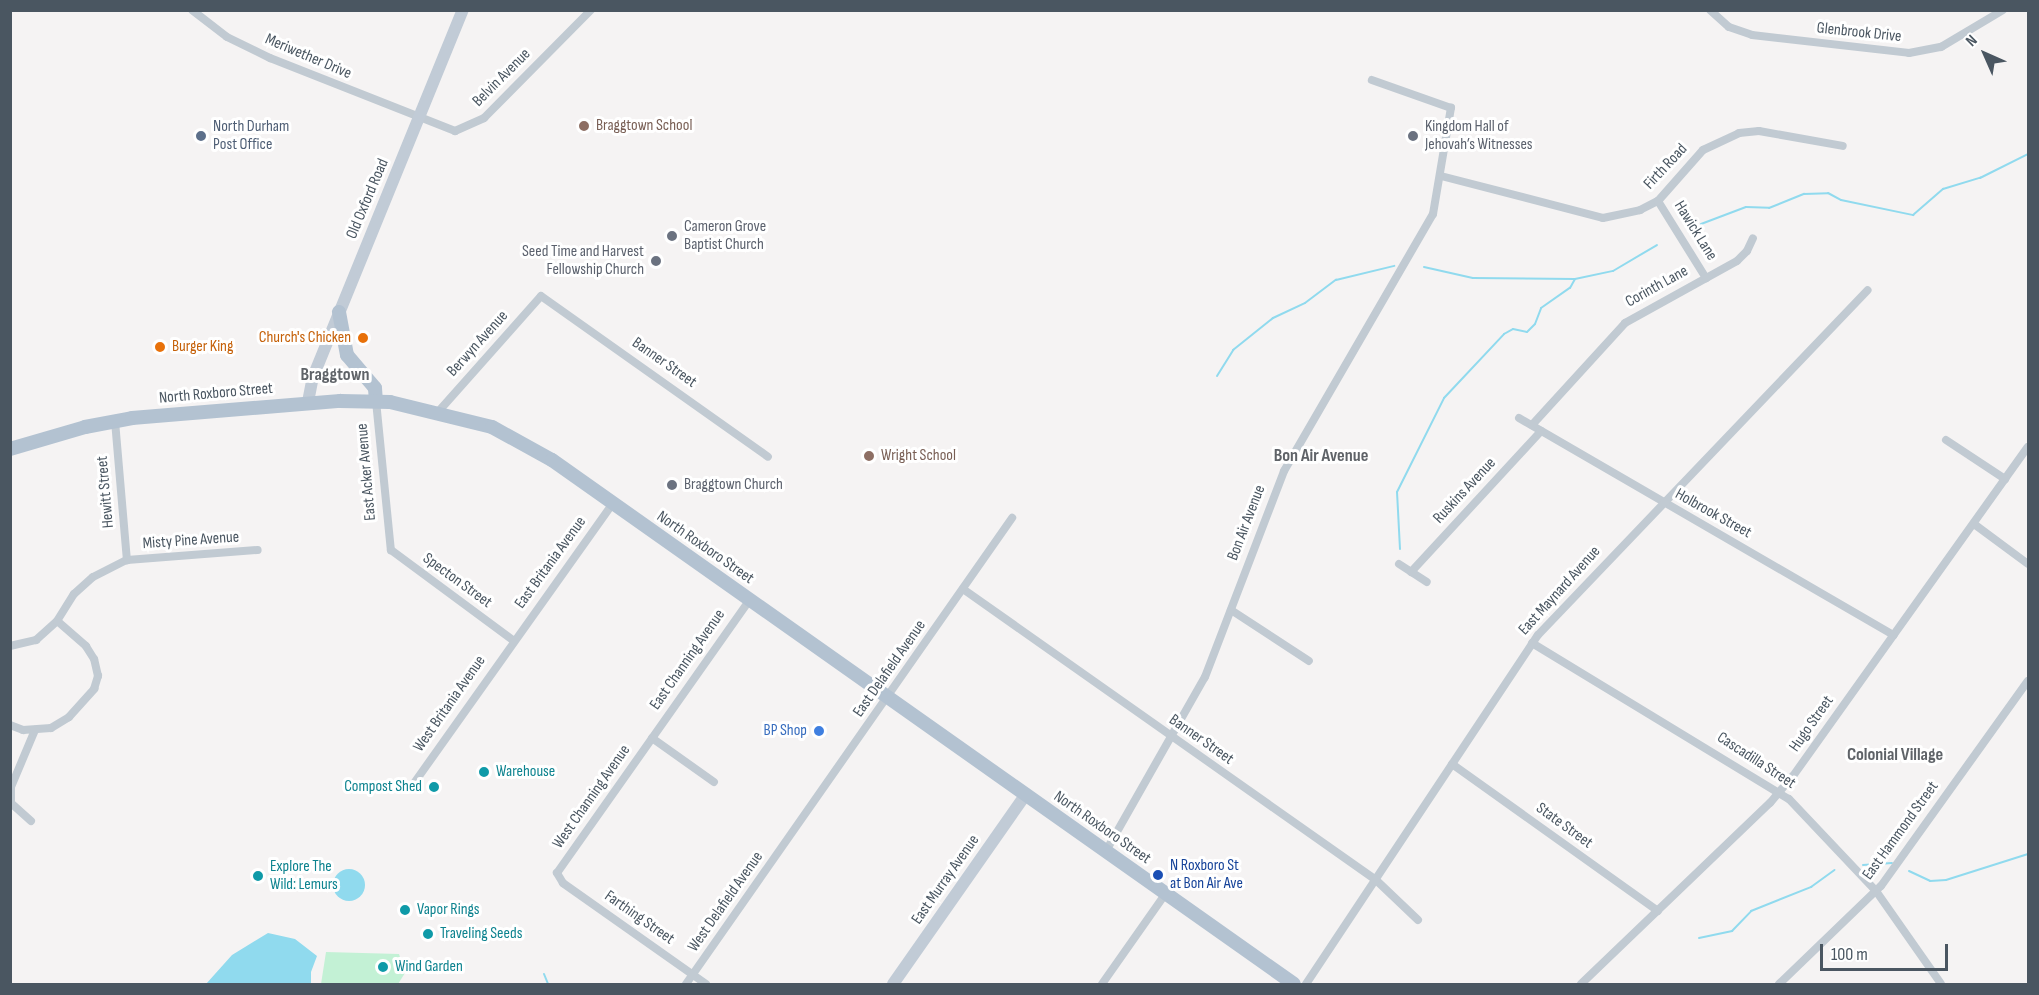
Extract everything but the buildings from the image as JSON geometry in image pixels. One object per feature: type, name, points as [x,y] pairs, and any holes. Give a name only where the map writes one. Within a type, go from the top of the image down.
[{"type":"main road","points":[[339,312],[347,355],[375,388],[376,401]]},
{"type":"main road","name":"North Roxboro Street","points":[[10,449],[116,421],[308,402],[376,401],[438,412],[518,439],[750,599],[1294,984]]},
{"type":"street","name":"Meriwether Drive","points":[[192,10],[243,46],[419,119]]},
{"type":"street","name":"Old Oxford Road","points":[[308,402],[310,383],[463,10]]},
{"type":"street","name":"Belvin Avenue","points":[[419,119],[455,130],[476,124],[591,10]]},
{"type":"street","name":"Glenbrook Drive","points":[[1710,10],[1729,27],[1752,35],[1909,53],[1941,47],[2003,10]]},
{"type":"street","name":"Bon Air Avenue","points":[[1106,850],[1205,677],[1284,471],[1428,226],[1441,176],[1450,108],[1372,80]]},
{"type":"street","name":"Firth Road","points":[[1441,176],[1603,218],[1640,210],[1658,201],[1703,150],[1739,133],[1758,131],[1843,146]]},
{"type":"street","name":"Hawick Lane","points":[[1658,201],[1706,278]]},
{"type":"street","name":"Corinth Lane","points":[[1532,425],[1625,323],[1743,256],[1753,238]]},
{"type":"street","name":"East Maynard Avenue","points":[[1306,984],[1532,643],[1868,290]]},
{"type":"street","name":"Berwyn Avenue","points":[[438,412],[541,296]]},
{"type":"street","name":"Banner Street","points":[[541,296],[768,458]]},
{"type":"street","name":"East Acker Avenue","points":[[376,401],[389,541]]},
{"type":"street","name":"Holbrook Street","points":[[1519,418],[1894,635]]},
{"type":"street","name":"Hewitt Street","points":[[116,421],[127,560]]},
{"type":"street","name":"Ruskins Avenue","points":[[1411,572],[1541,431]]},
{"type":"street","points":[[1946,440],[2005,480]]},
{"type":"street","name":"Hugo Street","points":[[1581,984],[1779,792],[2028,447]]},
{"type":"street","name":"East Britania Avenue","points":[[514,640],[613,503]]},
{"type":"street","name":"East Delafield Avenue","points":[[790,836],[889,698],[1012,518]]},
{"type":"street","points":[[1974,524],[2028,564]]},
{"type":"street","name":"Specton Street","points":[[389,541],[391,550],[426,579],[514,640]]},
{"type":"street","name":"Misty Pine Avenue","points":[[127,560],[258,550]]},
{"type":"street","points":[[10,646],[36,640],[57,621],[74,594],[93,577],[127,560]]},
{"type":"street","points":[[1399,564],[1427,582]]},
{"type":"street","name":"Banner Street","points":[[963,590],[1376,880],[1419,920]]},
{"type":"street","name":"East Channing Avenue","points":[[652,738],[750,599]]},
{"type":"street","points":[[1231,610],[1309,661]]},
{"type":"street","points":[[10,725],[35,730],[51,728],[69,717],[94,689],[98,676],[86,646],[57,621]]},
{"type":"street","name":"West Britania Avenue","points":[[412,786],[514,640]]},
{"type":"street","name":"Cascadilla Street","points":[[1532,643],[1779,792],[1876,891],[1941,984]]},
{"type":"street","name":"East Hammond Street","points":[[1779,984],[1876,891],[2028,681]]},
{"type":"street","points":[[31,821],[11,803],[11,787],[35,730]]},
{"type":"street","points":[[652,738],[714,782]]},
{"type":"street","name":"West Channing Avenue","points":[[557,873],[652,738]]},
{"type":"street","name":"State Street","points":[[1452,764],[1658,911]]},
{"type":"street","name":"East Murray Avenue","points":[[893,984],[1026,794]]},
{"type":"street","name":"West Delafield Avenue","points":[[686,984],[790,836]]},
{"type":"street","name":"Farthing Street","points":[[557,873],[563,883],[706,984]]},
{"type":"street","points":[[1102,984],[1166,893]]},
{"type":"green space","points":[[326,952],[399,954],[405,973],[398,984],[321,984]]},
{"type":"water","points":[[349,869],[360,874],[365,885],[360,896],[349,901],[338,896],[333,885],[338,874]]},
{"type":"water","points":[[268,933],[295,939],[317,956],[311,972],[311,984],[206,984],[232,955]]},
{"type":"waterway","points":[[1701,224],[1746,207],[1769,208],[1804,194],[1828,193],[1841,200],[1913,215],[1943,189],[1980,178],[2028,154]]},
{"type":"waterway","points":[[1424,267],[1473,278],[1575,279],[1613,271],[1657,245]]},
{"type":"waterway","points":[[1217,376],[1233,350],[1273,318],[1305,303],[1336,280],[1394,266]]},
{"type":"waterway","points":[[1400,549],[1397,492],[1444,398],[1504,334],[1513,329],[1527,332],[1535,324],[1541,308],[1570,288],[1575,279]]},
{"type":"waterway","points":[[1909,871],[1930,881],[1946,880],[2028,854]]},
{"type":"waterway","points":[[1863,865],[1892,863]]},
{"type":"waterway","points":[[1699,938],[1732,931],[1751,911],[1811,887],[1834,870]]},
{"type":"waterway","points":[[544,974],[548,984]]},
{"type":"place","name":"Braggtown School","points":[[584,126]]},
{"type":"place","name":"North Durham Post Office","points":[[201,136]]},
{"type":"place","name":"Kingdom Hall of Jehovah’s Witnesses","points":[[1413,136]]},
{"type":"place","name":"Cameron Grove Baptist Church","points":[[672,236]]},
{"type":"place","name":"Seed Time and Harvest Fellowship Church","points":[[656,261]]},
{"type":"place","name":"Church's Chicken","points":[[363,338]]},
{"type":"place","name":"Burger King","points":[[160,347]]},
{"type":"place","name":"Wright School","points":[[869,456]]},
{"type":"place","name":"Braggtown Church","points":[[672,485]]},
{"type":"place","name":"BP Shop","points":[[819,731]]},
{"type":"place","name":"Warehouse","points":[[484,772]]},
{"type":"place","name":"Compost Shed","points":[[434,787]]},
{"type":"place","name":"N Roxboro St at Bon Air Ave","points":[[1158,875]]},
{"type":"place","name":"Explore The Wild: Lemurs","points":[[258,876]]},
{"type":"place","name":"Vapor Rings","points":[[405,910]]},
{"type":"place","name":"Traveling Seeds","points":[[428,934]]},
{"type":"place","name":"Wind Garden","points":[[383,967]]},
{"type":"district","name":"Braggtown","points":[[335,375]]},
{"type":"district","name":"Bon Air Avenue","points":[[1321,456]]},
{"type":"district","name":"Colonial Village","points":[[1895,755]]}]
